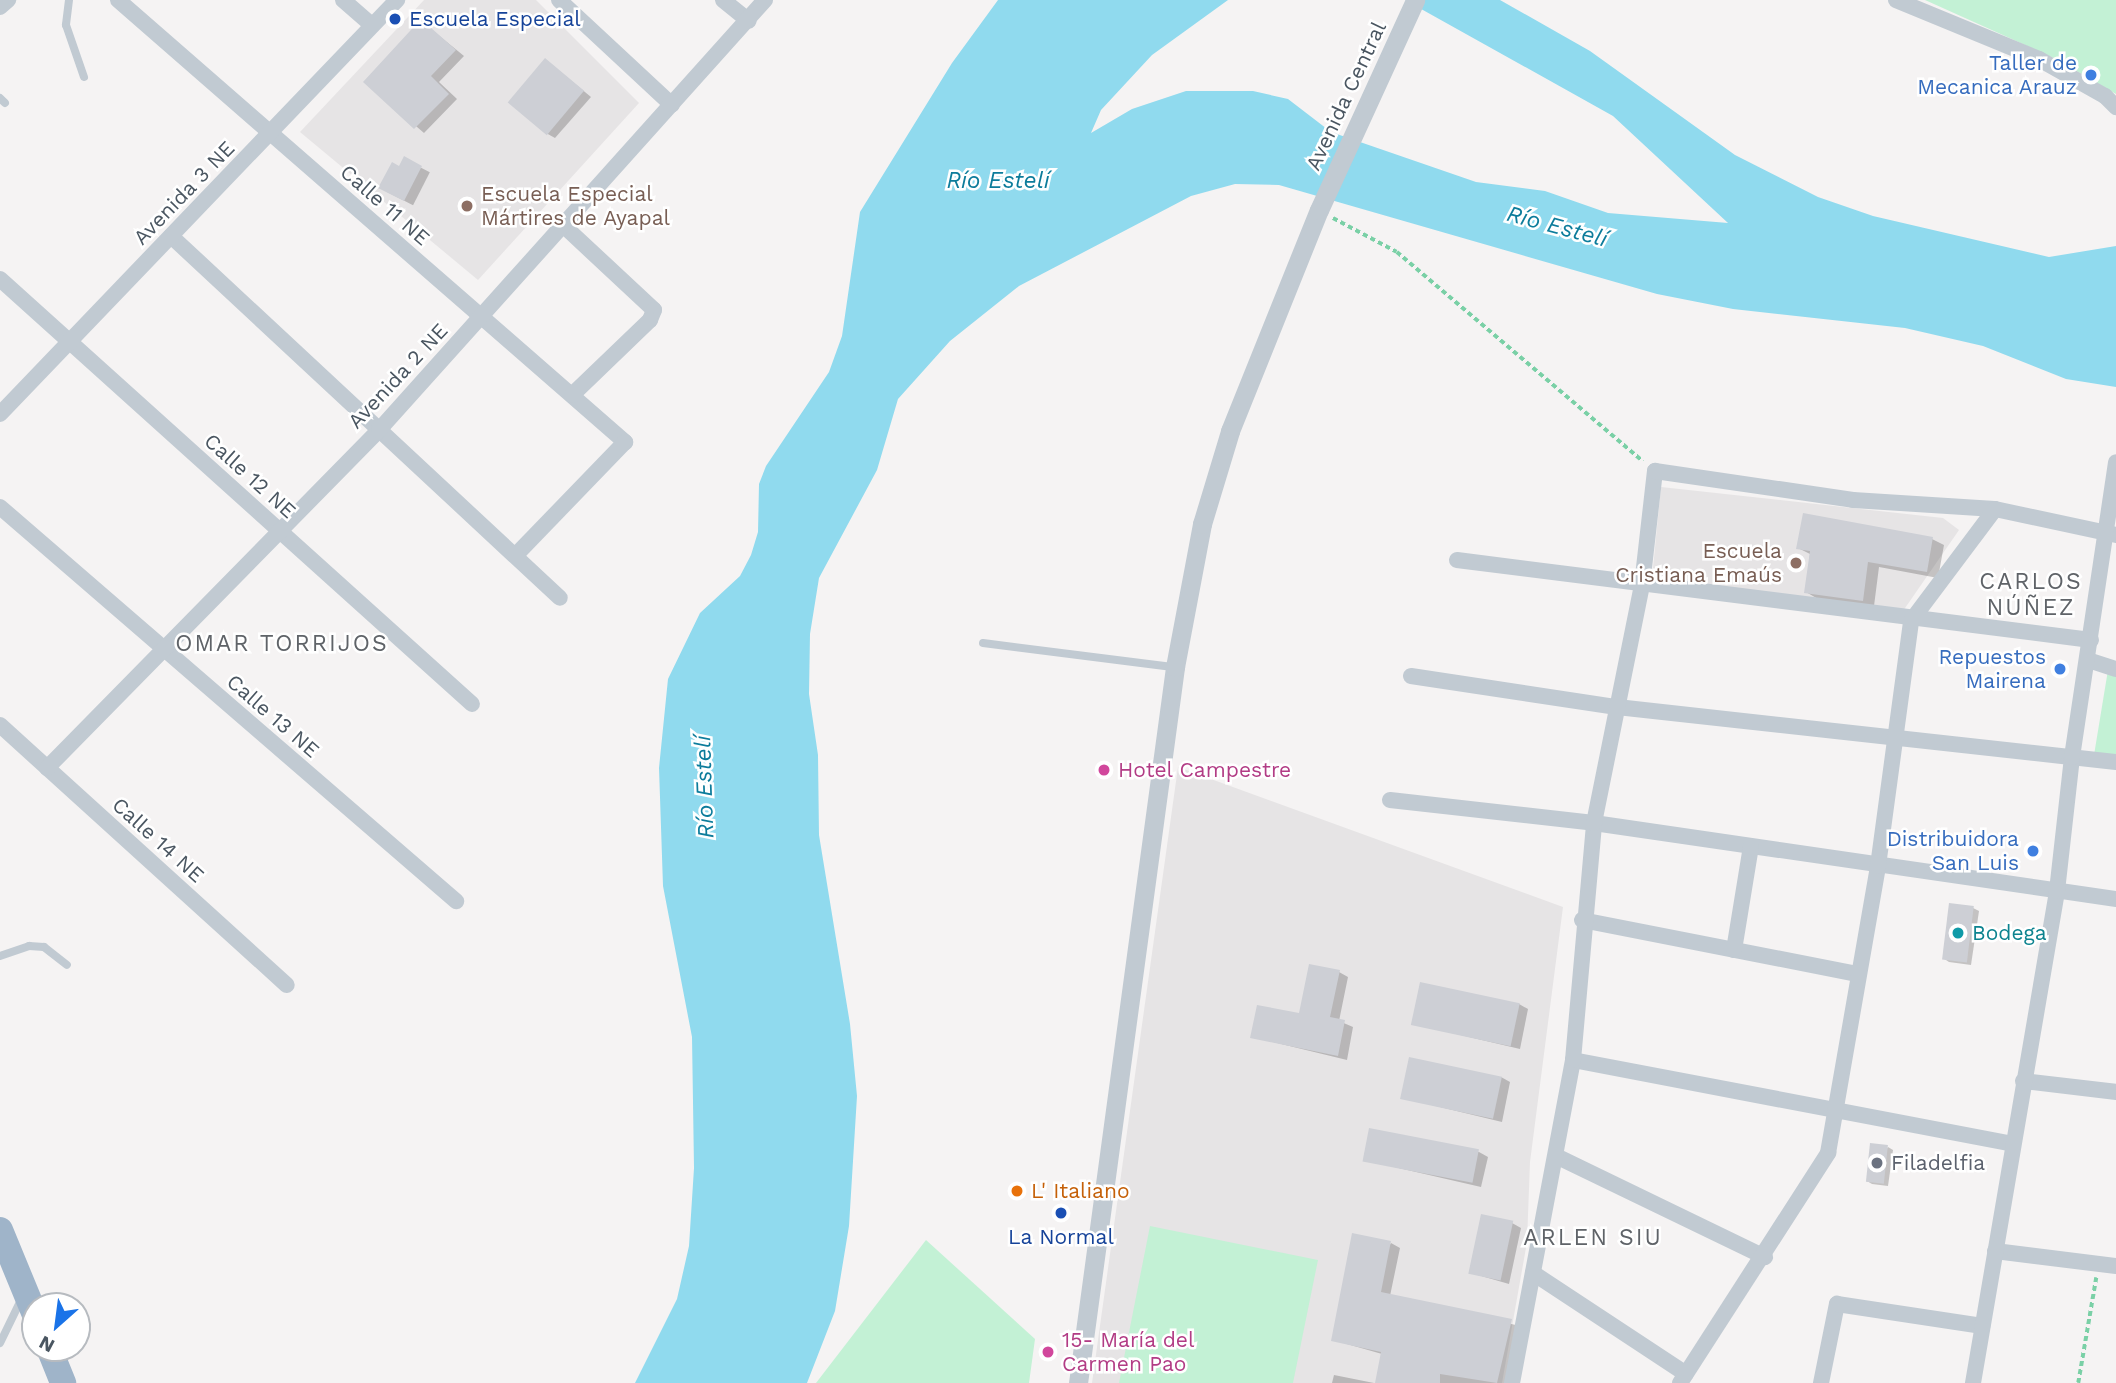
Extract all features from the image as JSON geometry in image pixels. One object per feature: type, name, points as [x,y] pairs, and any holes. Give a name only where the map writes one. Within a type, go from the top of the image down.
[{"type":"highway","points":[[0,1230],[25,1292]]},
{"type":"highway","points":[[55,1362],[63,1383]]},
{"type":"street","points":[[0,7],[8,0]]},
{"type":"street","name":"Calle 11 NE","points":[[118,0],[625,442],[515,556]]},
{"type":"street","points":[[343,0],[372,25]]},
{"type":"street","name":"Avenida 3 NE","points":[[0,414],[397,0]]},
{"type":"street","points":[[559,0],[672,105]]},
{"type":"street","points":[[723,0],[749,21]]},
{"type":"street","name":"Avenida 2 NE","points":[[47,768],[379,429],[749,21],[765,0]]},
{"type":"street","name":"Avenida Central","points":[[1078,1383],[1175,667],[1212,483],[1319,210],[1415,0]]},
{"type":"street","points":[[1896,0],[2039,59],[2105,96],[2116,107]]},
{"type":"street","points":[[564,226],[654,310],[650,320],[572,396]]},
{"type":"street","points":[[171,236],[560,598]]},
{"type":"street","name":"Calle 12 NE","points":[[0,279],[472,704]]},
{"type":"street","points":[[1973,1383],[2057,891],[2072,757],[2110,532],[2116,461]]},
{"type":"street","points":[[1512,1383],[1558,1157],[1573,1060],[1583,920],[1594,823],[1642,586],[1655,471],[1853,500],[1995,509],[2110,532]]},
{"type":"street","name":"Calle 13 NE","points":[[0,507],[456,901]]},
{"type":"street","points":[[1533,1273],[1683,1378],[1765,1257],[1828,1153],[1878,866],[1893,735],[1911,621],[1995,509]]},
{"type":"street","points":[[1457,560],[1911,621],[2091,640]]},
{"type":"street","points":[[2088,660],[2116,669]]},
{"type":"street","points":[[1411,676],[1617,707],[1893,735],[2116,762]]},
{"type":"street","name":"Calle 14 NE","points":[[0,725],[287,985]]},
{"type":"street","points":[[1390,800],[1594,823],[2116,899]]},
{"type":"street","points":[[1734,950],[1751,846]]},
{"type":"street","points":[[1583,920],[1858,974]]},
{"type":"street","points":[[1573,1060],[2012,1144]]},
{"type":"street","points":[[2023,1081],[2116,1092]]},
{"type":"street","points":[[1558,1157],[1765,1257]]},
{"type":"street","points":[[1995,1251],[2116,1266]]},
{"type":"street","points":[[1821,1383],[1836,1304],[1982,1326]]},
{"type":"lane","points":[[69,0],[66,25],[84,77]]},
{"type":"lane","points":[[983,643],[1175,667]]},
{"type":"lane","points":[[0,956],[29,946],[44,947],[67,965]]},
{"type":"lane","points":[[0,1343],[21,1315]]},
{"type":"path","points":[[1319,210],[1397,252],[1655,471]]},
{"type":"path","points":[[2078,1383],[2099,1265]]},
{"type":"shaded area","name":"Escuela Especial Mártires de Ayapal","points":[[424,0],[536,0],[639,103],[478,280],[300,132]]},
{"type":"shaded area","name":"Escuela Cristiana Emaús","points":[[1661,487],[1943,518],[1959,530],[1903,611],[1652,578]]},
{"type":"shaded area","points":[[1178,767],[1563,907],[1530,1162],[1527,1242],[1502,1383],[1092,1383]]},
{"type":"green space","points":[[1925,0],[2116,0],[2116,94],[2056,59]]},
{"type":"green space","points":[[2108,670],[2116,673],[2116,756],[2094,755]]},
{"type":"green space","points":[[1150,1226],[1318,1260],[1293,1383],[1119,1383]]},
{"type":"green space","points":[[926,1240],[1035,1339],[1029,1383],[816,1383]]},
{"type":"water","name":"Río Estelí","points":[[998,0],[1228,0],[1152,55],[1101,110],[1091,133],[1132,109],[1186,91],[1253,91],[1288,99],[1331,132],[1476,182],[1545,191],[1608,213],[1728,223],[1613,116],[1405,0],[1500,0],[1590,51],[1735,155],[1818,197],[1873,216],[2049,257],[2116,246],[2116,387],[2066,379],[1983,346],[1905,328],[1733,309],[1657,294],[1279,185],[1235,184],[1191,196],[1019,286],[950,341],[898,399],[877,470],[819,578],[810,634],[809,694],[818,755],[819,835],[850,1024],[857,1096],[849,1226],[835,1311],[807,1383],[635,1383],[677,1299],[689,1246],[694,1168],[692,1037],[663,886],[659,768],[668,679],[700,613],[740,576],[751,555],[758,532],[759,484],[766,466],[829,372],[842,336],[860,212],[952,63]]},
{"type":"building","points":[[421,19],[456,50],[431,76],[449,94],[414,129],[363,82]]},
{"type":"building","points":[[545,58],[584,91],[547,135],[508,102]]},
{"type":"building","points":[[404,156],[422,166],[404,201],[378,188],[392,162],[399,166]]},
{"type":"building","points":[[1803,513],[1933,537],[1927,572],[1868,562],[1863,601],[1804,593],[1810,551],[1796,549]]},
{"type":"building","name":"Bodega","points":[[1949,903],[1974,906],[1967,963],[1942,960]]},
{"type":"building","points":[[1309,964],[1340,970],[1330,1017],[1345,1020],[1338,1056],[1250,1038],[1257,1005],[1299,1013]]},
{"type":"building","points":[[1420,982],[1520,1003],[1511,1046],[1411,1025]]},
{"type":"building","points":[[1409,1057],[1502,1077],[1493,1119],[1400,1099]]},
{"type":"building","points":[[1369,1128],[1479,1149],[1472,1183],[1363,1161]]},
{"type":"building","name":"Filadelfia","points":[[1870,1143],[1888,1145],[1884,1184],[1866,1182]]},
{"type":"building","points":[[1481,1214],[1513,1221],[1501,1281],[1468,1274]]},
{"type":"building","points":[[1352,1233],[1391,1241],[1381,1292],[1512,1319],[1497,1383],[1440,1374],[1440,1383],[1375,1383],[1381,1352],[1331,1341]]},
{"type":"place","name":"Escuela Especial","points":[[395,19]]},
{"type":"place","name":"Taller de Mecanica Arauz","points":[[2091,75]]},
{"type":"place","name":"Escuela Especial Mártires de Ayapal","points":[[467,206]]},
{"type":"place","name":"Escuela Cristiana Emaús","points":[[1796,563]]},
{"type":"place","name":"Repuestos Mairena","points":[[2060,669]]},
{"type":"place","name":"Hotel Campestre","points":[[1104,770]]},
{"type":"place","name":"Distribuidora San Luis","points":[[2033,851]]},
{"type":"place","name":"Bodega","points":[[1958,933]]},
{"type":"place","name":"Filadelfia","points":[[1877,1163]]},
{"type":"place","name":"L' Italiano","points":[[1017,1191]]},
{"type":"place","name":"La Normal","points":[[1061,1213]]},
{"type":"place","name":"15- María del Carmen Pao","points":[[1048,1352]]},
{"type":"district","name":"CARLOS NÚÑEZ","points":[[2031,595]]},
{"type":"district","name":"OMAR TORRIJOS","points":[[282,644]]},
{"type":"district","name":"ARLEN SIU","points":[[1593,1238]]}]
